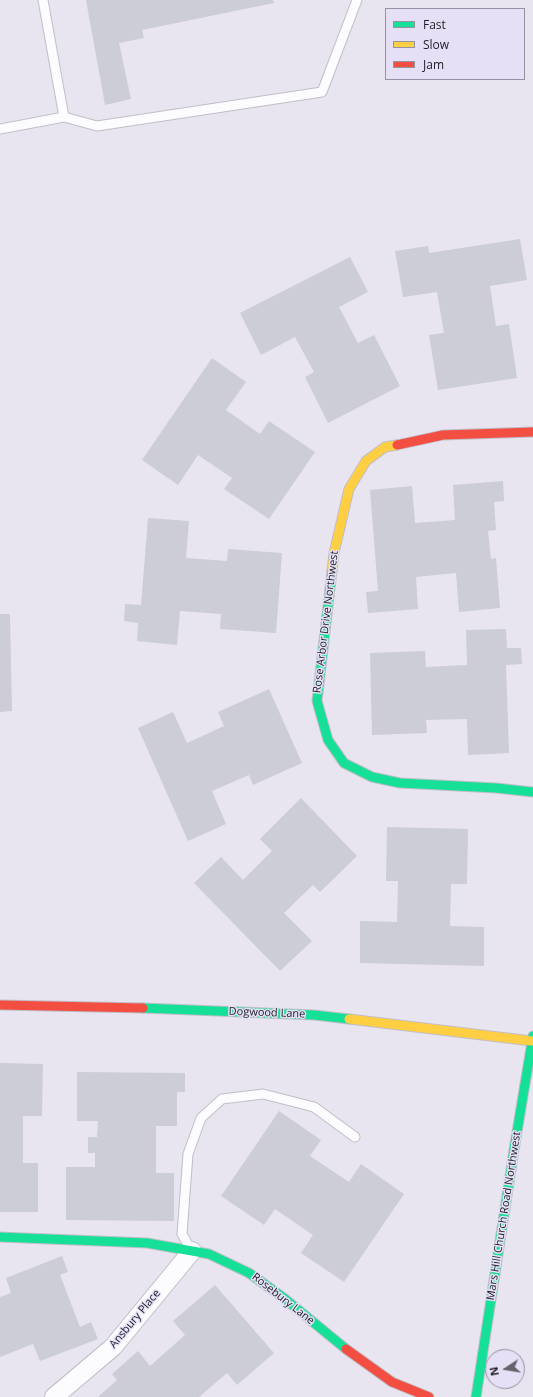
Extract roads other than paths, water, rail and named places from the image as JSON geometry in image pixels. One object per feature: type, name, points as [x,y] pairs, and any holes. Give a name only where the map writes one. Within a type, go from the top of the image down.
[{"type":"street","name":"Rose Arbor Drive Northwest","points":[[533,432],[443,435],[386,447],[366,461],[349,489],[334,553],[317,701],[328,740],[344,763],[372,777],[400,783],[496,788],[533,792]]},
{"type":"street","name":"Dogwood Lane","points":[[0,1005],[118,1007],[314,1015],[533,1038]]},
{"type":"street","name":"Mars Hill Church Road Northwest","points":[[476,1397],[514,1150],[533,1038]]},
{"type":"street","name":"Rosebury Lane","points":[[0,1237],[147,1243],[209,1254],[249,1273],[285,1299],[339,1344],[392,1382],[429,1397]]},
{"type":"street","name":"Ansbury Place","points":[[54,1397],[113,1347],[192,1251]]},
{"type":"lane","points":[[43,0],[64,117]]},
{"type":"lane","points":[[0,129],[64,117],[98,126],[322,92],[357,0]]},
{"type":"lane","points":[[192,1251],[182,1234],[188,1154],[201,1118],[222,1099],[263,1094],[314,1107],[355,1137]]}]
